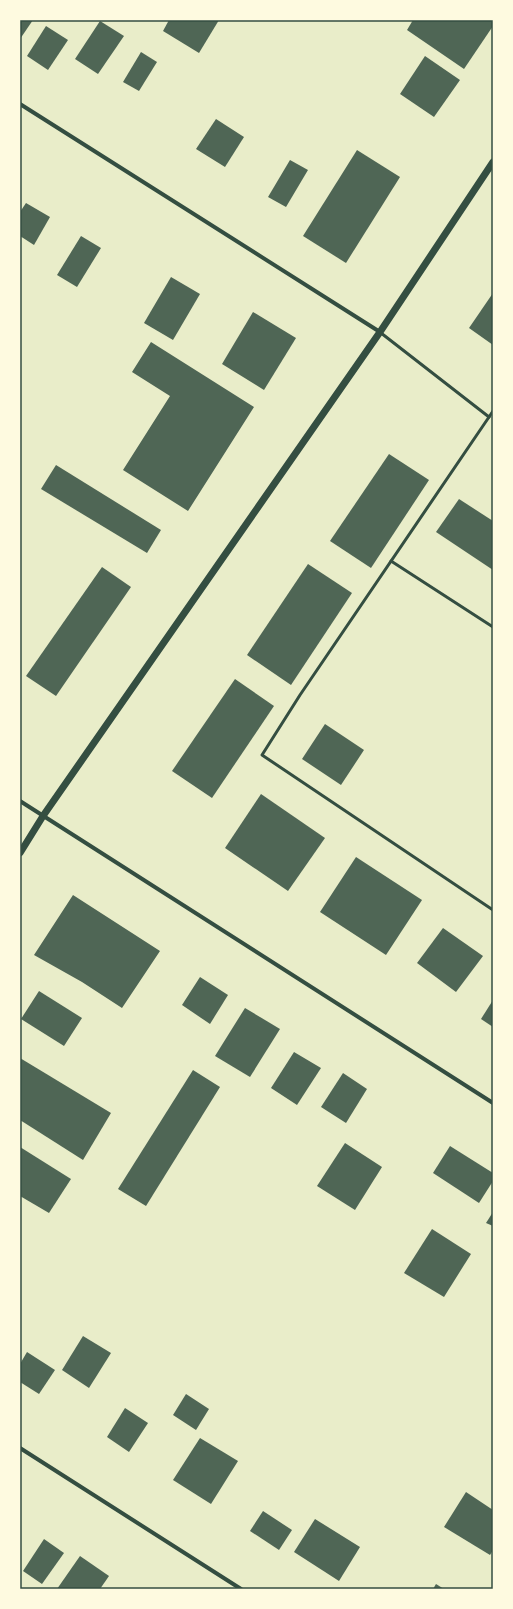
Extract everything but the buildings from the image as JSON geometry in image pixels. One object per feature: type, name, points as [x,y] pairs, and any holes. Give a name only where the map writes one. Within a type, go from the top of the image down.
[{"type":"street","points":[[20,104],[380,332]]},
{"type":"street","points":[[20,853],[43,816],[380,332],[493,162]]},
{"type":"street","points":[[20,801],[493,1102]]},
{"type":"street","points":[[20,1448],[241,1589]]},
{"type":"lane","points":[[380,332],[489,417]]},
{"type":"lane","points":[[493,411],[300,695],[262,755],[493,910]]},
{"type":"lane","points":[[391,561],[493,628]]}]
